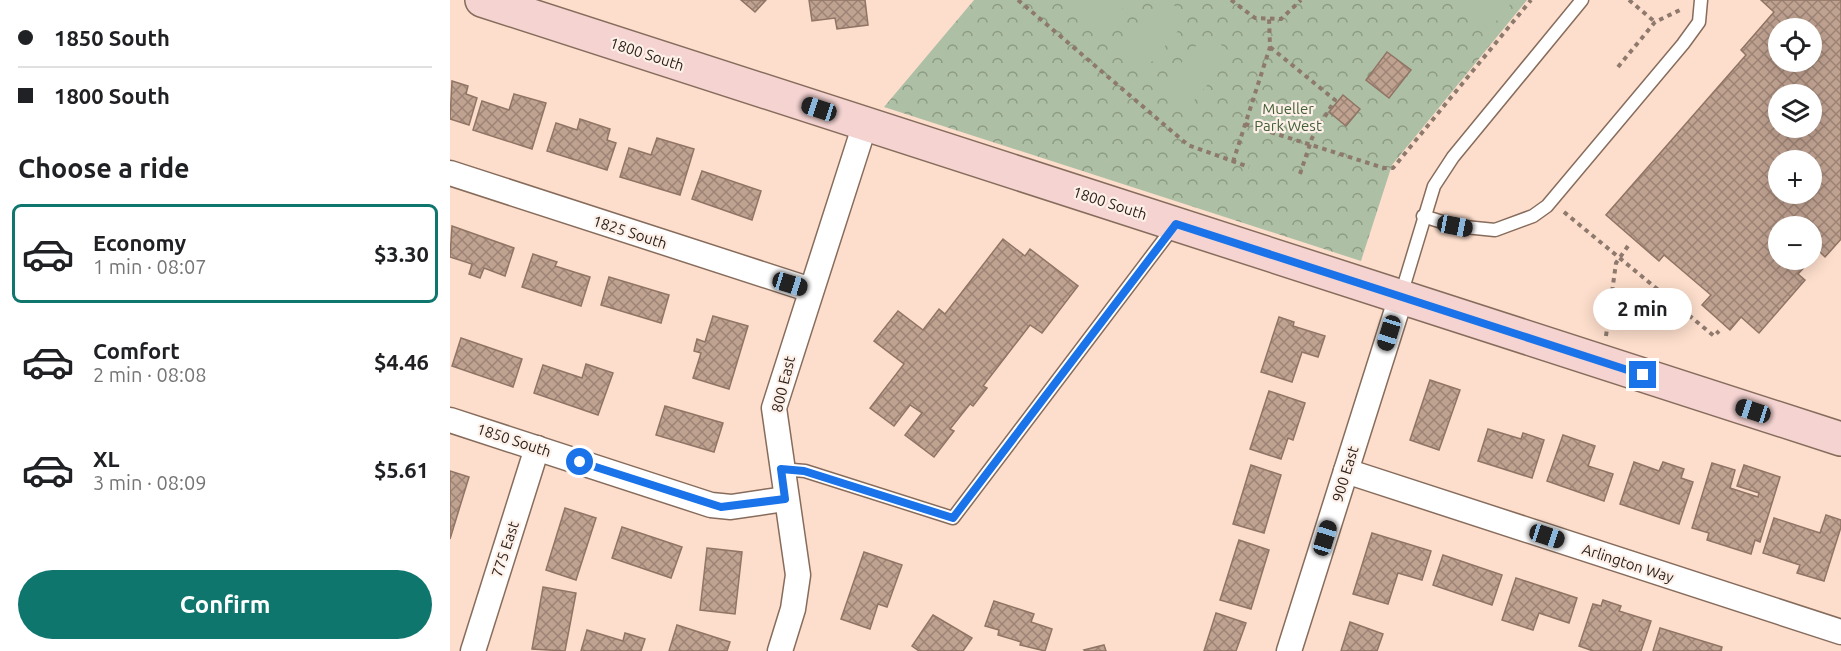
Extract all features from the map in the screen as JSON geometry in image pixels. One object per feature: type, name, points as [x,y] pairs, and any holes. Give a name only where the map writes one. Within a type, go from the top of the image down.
[{"type":"main road","name":"1800 South","points":[[482,0],[1841,439]]},
{"type":"street","name":"800 East","points":[[780,651],[793,609],[798,575],[785,499],[774,408],[865,124]]},
{"type":"street","name":"1825 South","points":[[450,173],[811,290]]},
{"type":"street","name":"900 East","points":[[1289,651],[1401,297]]},
{"type":"street","name":"1850 South","points":[[450,420],[721,507],[785,499]]},
{"type":"street","name":"775 East","points":[[473,651],[537,448]]},
{"type":"street","name":"Arlington Way","points":[[1346,471],[1841,632]]},
{"type":"lane","points":[[1401,297],[1423,216],[1434,186],[1453,157],[1582,0]]},
{"type":"lane","points":[[1423,216],[1455,226],[1495,230],[1515,225],[1540,211],[1683,44],[1699,22],[1701,0]]},
{"type":"lane","points":[[781,469],[804,471],[953,518],[1176,224]]},
{"type":"path","points":[[1018,0],[1188,145],[1249,167]]},
{"type":"path","points":[[1231,0],[1256,18],[1281,19],[1301,0]]},
{"type":"path","points":[[1245,124],[1384,168],[1393,168],[1531,0]]},
{"type":"path","points":[[1629,0],[1655,22]]},
{"type":"path","points":[[1618,67],[1655,22],[1682,9]]},
{"type":"path","points":[[1233,162],[1270,47],[1269,18]]},
{"type":"path","points":[[1270,47],[1335,100],[1310,145],[1300,174]]},
{"type":"path","points":[[1564,212],[1714,336],[1719,331]]},
{"type":"path","points":[[1606,336],[1618,257],[1628,246]]},
{"type":"path","points":[[1608,314],[1671,300]]},
{"type":"green space","name":"Mueller Park West","points":[[974,0],[1527,0],[1392,165],[1361,261],[884,107]]},
{"type":"green space","points":[[1085,0],[1130,0],[1098,37],[1072,15]]},
{"type":"green space","points":[[1160,0],[1168,0],[1189,18],[1141,74],[1115,52]]},
{"type":"green space","points":[[1453,0],[1514,0],[1488,31]]},
{"type":"green space","points":[[1207,33],[1233,55],[1184,112],[1158,90]]},
{"type":"building","points":[[741,0],[766,0],[755,12]]},
{"type":"building","points":[[809,0],[865,0],[868,25],[837,29],[835,18],[812,21]]},
{"type":"building","points":[[1761,0],[1841,0],[1841,239],[1825,257],[1822,254],[1822,216],[1768,216],[1768,270],[1802,270],[1798,274],[1805,280],[1759,333],[1741,317],[1730,330],[1702,305],[1711,295],[1664,255],[1659,261],[1606,215],[1746,55],[1741,50],[1768,19],[1768,72],[1822,72],[1822,18],[1769,18],[1774,12]]},
{"type":"building","points":[[1387,52],[1411,70],[1389,98],[1366,80]]},
{"type":"building","points":[[452,81],[468,86],[466,94],[477,98],[469,125],[450,119]]},
{"type":"building","points":[[514,94],[546,103],[532,149],[473,130],[482,101],[509,110]]},
{"type":"building","points":[[1343,95],[1360,109],[1346,126],[1329,112]]},
{"type":"building","points":[[580,119],[610,129],[607,140],[616,143],[607,170],[547,151],[556,123],[577,130]]},
{"type":"building","points":[[657,138],[694,149],[680,195],[620,177],[629,148],[651,155]]},
{"type":"building","points":[[702,171],[761,191],[752,220],[692,199]]},
{"type":"building","points":[[452,226],[514,248],[505,276],[484,268],[480,278],[469,274],[472,264],[450,257]]},
{"type":"building","points":[[1003,239],[1025,256],[1030,249],[1078,286],[1042,333],[1030,325],[983,386],[987,388],[973,406],[970,404],[950,429],[954,431],[934,457],[905,435],[922,413],[910,405],[894,426],[870,408],[904,364],[874,341],[898,311],[923,330],[939,309],[945,314]]},
{"type":"building","points":[[533,254],[557,262],[555,266],[590,277],[581,306],[522,287]]},
{"type":"building","points":[[609,277],[669,295],[661,323],[601,305]]},
{"type":"building","points":[[713,316],[748,326],[729,389],[693,378],[701,353],[694,351],[697,339],[705,342]]},
{"type":"building","points":[[1279,317],[1294,322],[1293,326],[1325,336],[1318,357],[1302,352],[1292,382],[1261,372]]},
{"type":"building","points":[[461,338],[522,359],[513,387],[452,366]]},
{"type":"building","points":[[586,364],[613,373],[598,415],[534,393],[543,365],[582,378]]},
{"type":"building","points":[[1430,380],[1460,390],[1439,450],[1410,440]]},
{"type":"building","points":[[1269,391],[1305,403],[1293,440],[1288,438],[1281,459],[1250,449]]},
{"type":"building","points":[[665,406],[723,423],[714,452],[656,435]]},
{"type":"building","points":[[1488,429],[1521,439],[1523,433],[1544,440],[1532,478],[1478,461]]},
{"type":"building","points":[[1563,435],[1595,446],[1588,466],[1613,474],[1604,501],[1547,481]]},
{"type":"building","points":[[1634,462],[1659,471],[1663,462],[1684,469],[1681,478],[1693,482],[1679,524],[1620,504]]},
{"type":"building","points":[[1712,463],[1735,470],[1730,488],[1758,497],[1759,493],[1737,486],[1744,465],[1780,477],[1760,542],[1755,540],[1751,554],[1707,540],[1709,533],[1692,528]]},
{"type":"building","points":[[1251,465],[1281,475],[1264,533],[1233,524]]},
{"type":"building","points":[[450,471],[469,477],[450,539]]},
{"type":"building","points":[[565,508],[596,518],[576,580],[546,570]]},
{"type":"building","points":[[1826,515],[1841,520],[1841,527],[1824,581],[1797,573],[1800,565],[1763,553],[1774,518],[1820,533]]},
{"type":"building","points":[[622,527],[682,547],[671,578],[612,558]]},
{"type":"building","points":[[1372,533],[1431,551],[1422,580],[1398,573],[1388,604],[1353,594]]},
{"type":"building","points":[[1239,540],[1269,550],[1251,609],[1220,600]]},
{"type":"building","points":[[707,548],[742,552],[735,614],[700,610]]},
{"type":"building","points":[[864,552],[902,565],[887,607],[878,604],[870,629],[841,619]]},
{"type":"building","points":[[1443,555],[1502,575],[1492,605],[1433,585]]},
{"type":"building","points":[[1516,578],[1577,598],[1569,623],[1539,613],[1533,630],[1502,620]]},
{"type":"building","points":[[543,587],[576,593],[565,651],[532,649]]},
{"type":"building","points":[[1603,600],[1621,606],[1619,611],[1651,621],[1641,651],[1593,651],[1579,646],[1593,604],[1601,606]]},
{"type":"building","points":[[994,601],[1034,614],[1031,622],[1052,629],[1045,651],[1020,645],[1021,642],[998,635],[999,630],[985,626]]},
{"type":"building","points":[[1216,613],[1246,623],[1236,651],[1204,651]]},
{"type":"building","points":[[933,615],[972,638],[963,651],[919,651],[912,646]]},
{"type":"building","points":[[1350,622],[1383,634],[1377,651],[1341,651]]},
{"type":"building","points":[[677,625],[730,642],[727,651],[669,651]]},
{"type":"building","points":[[1660,628],[1722,647],[1721,651],[1653,651]]},
{"type":"building","points":[[587,630],[623,641],[625,633],[645,639],[641,651],[581,651]]},
{"type":"building","points":[[1104,645],[1106,651],[1084,650]]},
{"type":"route","points":[[580,462],[721,507],[785,499],[781,469],[804,471],[953,518],[1176,224],[1643,375]]}]
